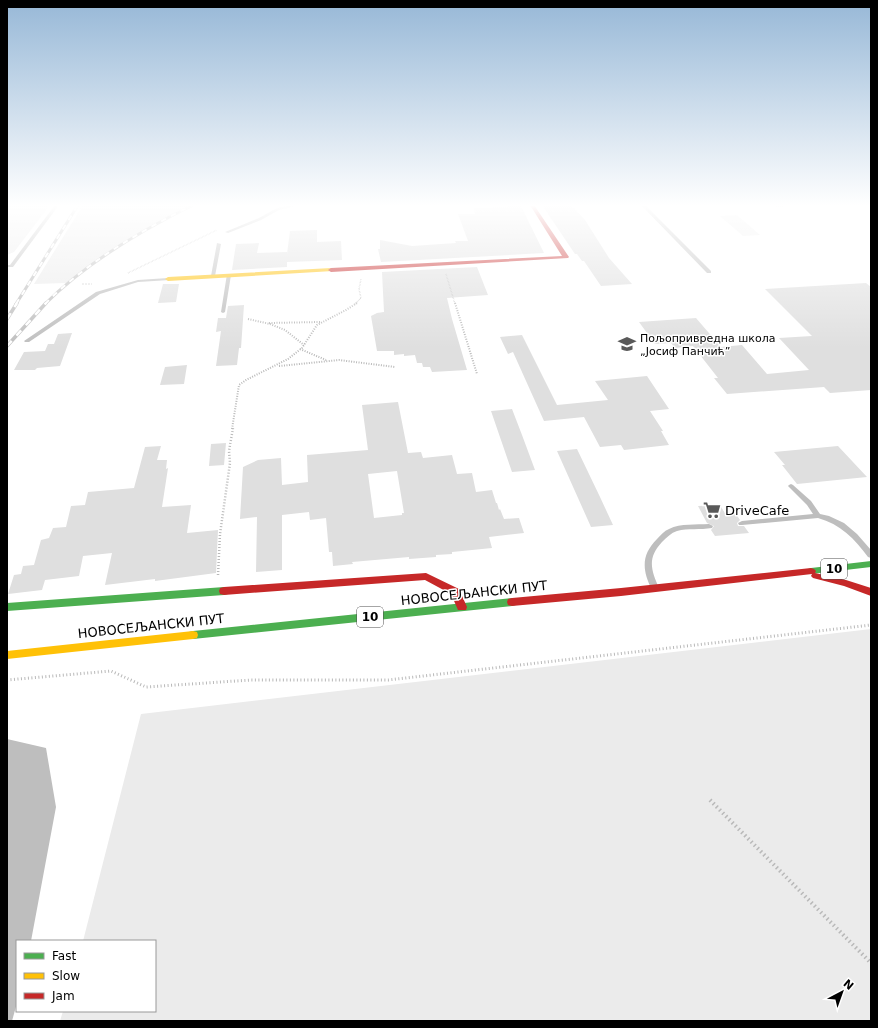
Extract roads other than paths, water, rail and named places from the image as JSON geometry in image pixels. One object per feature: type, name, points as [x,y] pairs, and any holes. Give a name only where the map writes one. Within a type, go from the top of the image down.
[{"type":"street","points":[[168,279],[566,257],[563,253]]},
{"type":"street","name":"НОВОСЕЉАНСКИ ПУТ","points":[[7,655],[655,588],[871,564]]},
{"type":"street","points":[[797,573],[846,583],[871,592]]},
{"type":"street","points":[[7,607],[426,576],[455,592],[462,607]]},
{"type":"lane","points":[[7,266],[12,266],[22,253]]},
{"type":"lane","points":[[213,276],[217,253]]},
{"type":"lane","points":[[690,253],[708,272]]},
{"type":"lane","points":[[223,312],[229,275]]},
{"type":"lane","points":[[27,341],[98,293],[138,281],[168,279]]},
{"type":"lane","points":[[791,486],[809,503],[818,516]]},
{"type":"lane","points":[[742,523],[818,516],[840,523],[866,548],[871,555]]},
{"type":"lane","points":[[655,588],[648,566],[650,552],[655,545],[672,530],[709,526]]},
{"type":"railway","points":[[16,304],[48,253]]},
{"type":"railway","points":[[46,303],[78,274],[108,253]]},
{"type":"railway","points":[[7,319],[17,303]]},
{"type":"railway","points":[[7,346],[46,303]]},
{"type":"place","name":"Пољопривредна школа „Јосиф Панчић”","points":[[627,344]]},
{"type":"place","name":"DriveCafe","points":[[712,510]]}]
